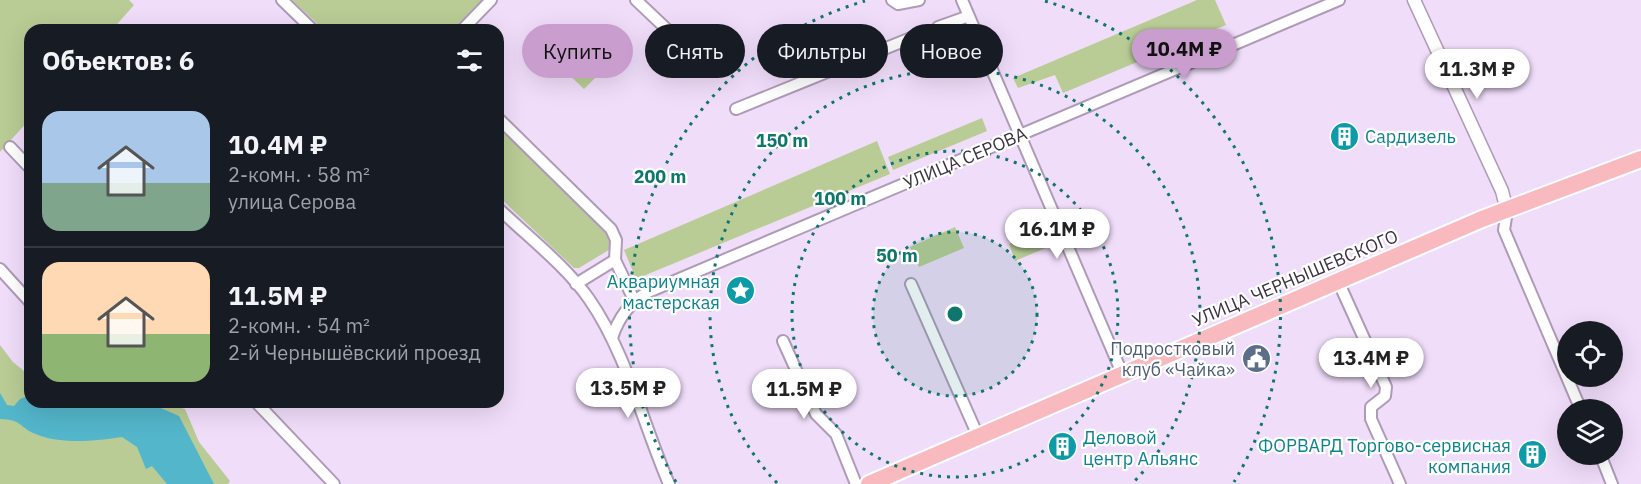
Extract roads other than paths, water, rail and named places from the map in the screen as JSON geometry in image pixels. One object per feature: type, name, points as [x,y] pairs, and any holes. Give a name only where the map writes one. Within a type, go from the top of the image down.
[{"type":"main road","name":"УЛИЦА ЧЕРНЫШЕВСКОГО","points":[[869,484],[1338,281],[1507,211],[1641,159]]},
{"type":"street","points":[[282,0],[307,24]]},
{"type":"street","points":[[468,24],[491,0]]},
{"type":"street","points":[[636,0],[661,24]]},
{"type":"street","points":[[892,0],[898,4],[919,0]]},
{"type":"street","points":[[962,0],[1122,373]]},
{"type":"street","name":"УЛИЦА СЕРОВА","points":[[634,300],[1339,0]]},
{"type":"street","points":[[1414,0],[1502,190],[1507,211],[1504,230],[1576,399]]},
{"type":"street","points":[[946,24],[969,16]]},
{"type":"street","points":[[736,109],[900,42]]},
{"type":"street","points":[[504,124],[611,229],[616,240],[615,260],[634,300],[616,325],[612,338]]},
{"type":"street","points":[[10,147],[24,162]]},
{"type":"street","points":[[504,214],[576,284],[592,304],[612,338],[669,484]]},
{"type":"street","points":[[576,284],[615,260]]},
{"type":"street","points":[[0,269],[24,295]]},
{"type":"street","points":[[1338,281],[1386,387],[1384,396],[1371,407],[1371,419],[1400,484]]},
{"type":"street","points":[[912,284],[978,436]]},
{"type":"street","points":[[783,341],[816,414],[836,434],[856,484]]},
{"type":"street","points":[[262,408],[334,484]]},
{"type":"street","points":[[1604,465],[1612,484]]},
{"type":"water","points":[[0,393],[7,405],[14,406],[24,397],[24,408],[161,408],[179,416],[214,484],[167,484],[152,466],[146,469],[137,447],[122,437],[65,441],[43,437],[16,422],[0,419]]},
{"type":"place","name":"Сардизель","points":[[1344,136]]},
{"type":"place","name":"Аквариумная мастерская","points":[[741,291]]},
{"type":"place","name":"Подростковый клуб «Чайка»","points":[[1256,358]]},
{"type":"place","name":"Деловой центр Альянс","points":[[1062,447]]},
{"type":"place","name":"ФОРВАРД Торгово-сервисная компания","points":[[1532,455]]}]
